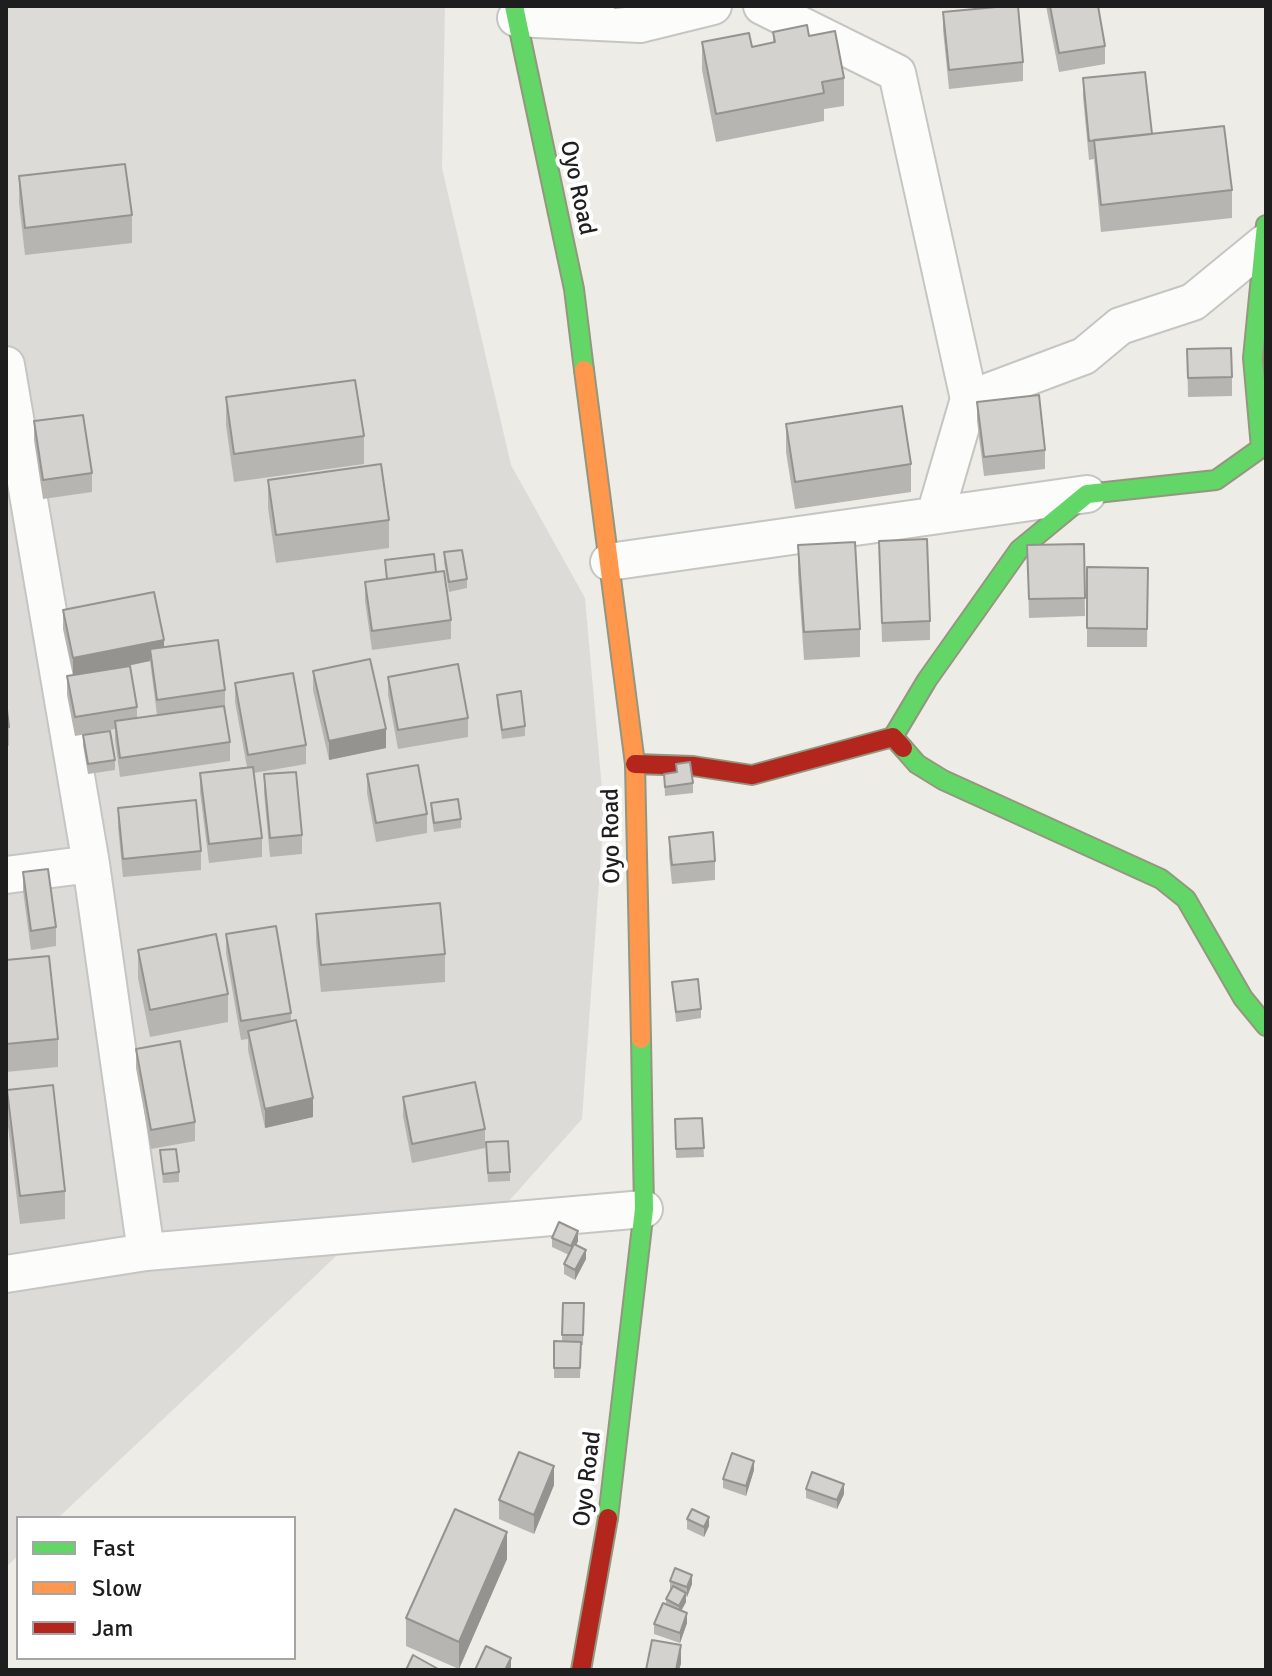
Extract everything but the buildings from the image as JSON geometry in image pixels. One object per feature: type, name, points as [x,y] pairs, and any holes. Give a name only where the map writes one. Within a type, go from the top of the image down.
[{"type":"street","points":[[515,12],[640,24],[713,6]]},
{"type":"street","points":[[762,6],[897,73],[969,399],[935,515]]},
{"type":"street","name":"Oyo Road","points":[[515,12],[574,289],[635,764],[644,1209],[604,1550],[581,1670]]},
{"type":"street","points":[[969,399],[1084,356],[1120,326],[1193,302],[1265,234]]},
{"type":"street","points":[[609,562],[1087,494],[1216,480],[1261,448],[1253,358],[1265,234]]},
{"type":"street","points":[[6,365],[91,864],[146,1252]]},
{"type":"street","points":[[635,764],[693,766],[752,775],[893,737],[927,680],[1019,550],[1087,494]]},
{"type":"street","points":[[893,737],[917,764],[943,780],[1161,879],[1186,899],[1243,998],[1266,1026]]},
{"type":"street","points":[[6,875],[91,864]]},
{"type":"street","points":[[6,1274],[146,1252],[644,1209]]},
{"type":"shaded area","points":[[6,6],[445,6],[442,168],[511,465],[585,598],[604,812],[582,1119],[500,1211],[365,1229],[60,1516],[16,1516],[16,1558],[6,1567]]},
{"type":"traffic: fast","points":[[514,6],[574,289],[584,370]]},
{"type":"traffic: fast","points":[[893,737],[927,680],[1019,550],[1087,494],[1216,480],[1261,448],[1253,358],[1266,225]]},
{"type":"traffic: fast","points":[[903,748],[917,764],[943,780],[1161,879],[1186,899],[1243,998],[1266,1026]]},
{"type":"traffic: fast","points":[[608,1518],[644,1209],[641,1039]]},
{"type":"traffic: slow","points":[[584,370],[635,764],[641,1039]]},
{"type":"traffic: jam","points":[[635,764],[693,766],[752,775],[893,737],[903,748]]},
{"type":"traffic: jam","points":[[581,1670],[608,1518]]}]
